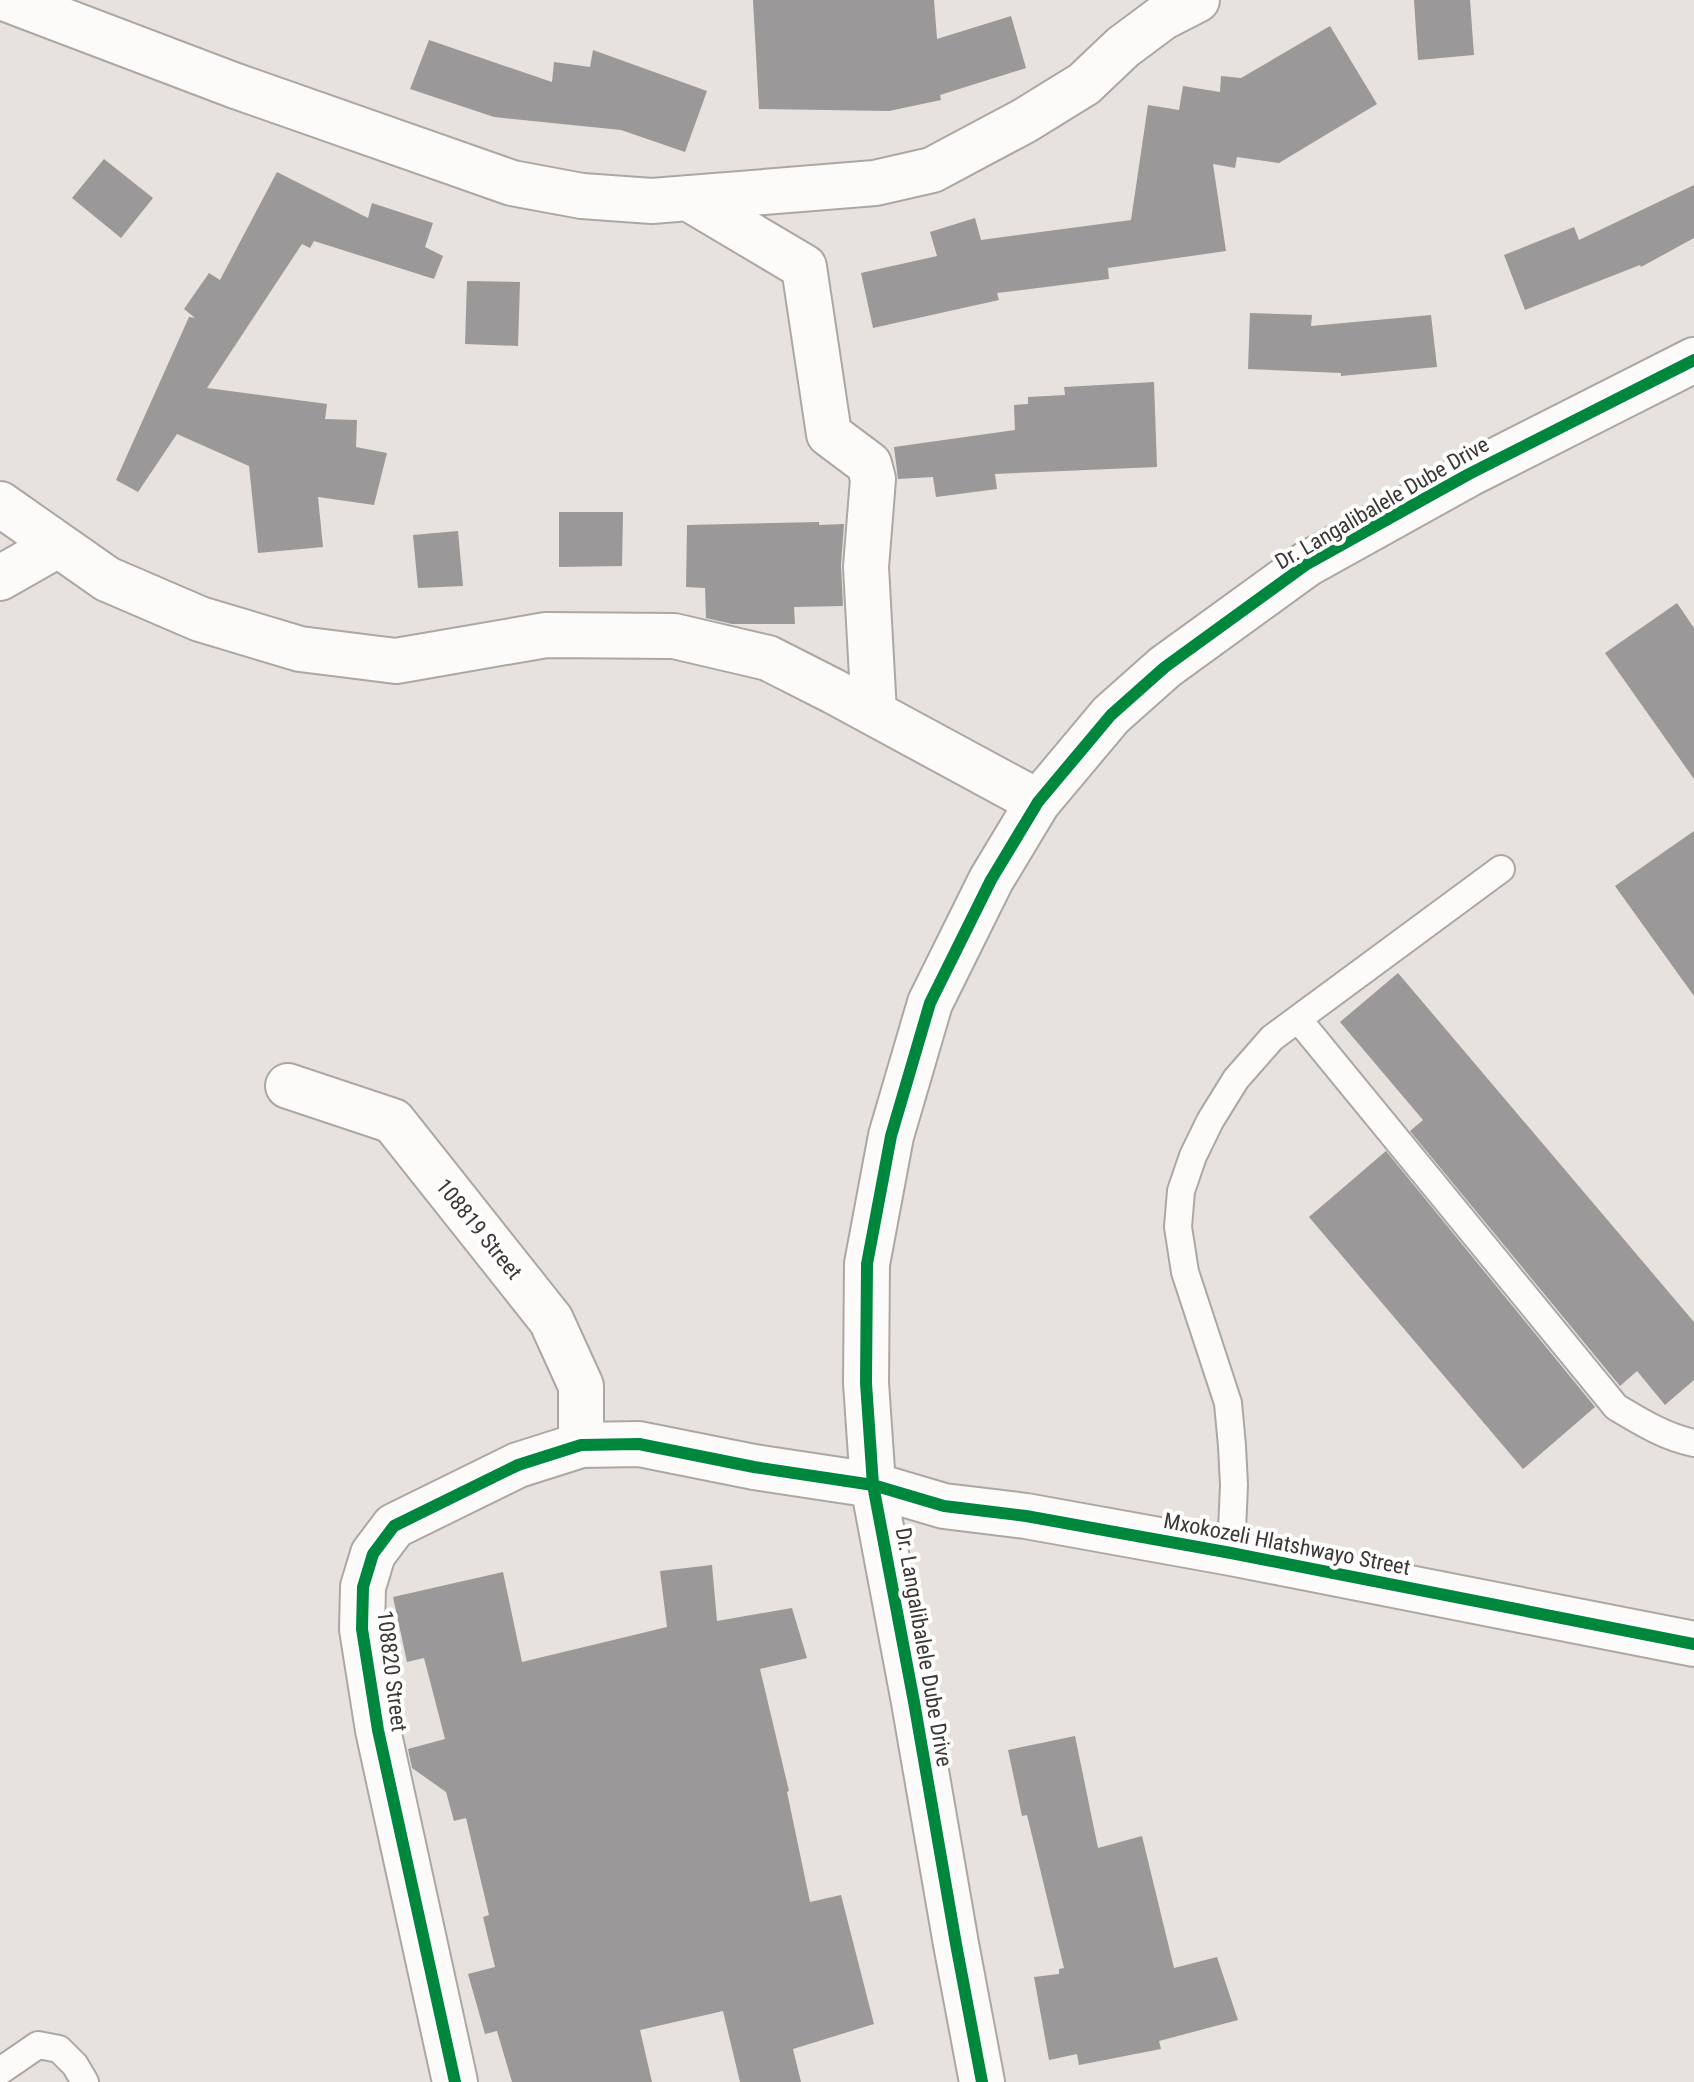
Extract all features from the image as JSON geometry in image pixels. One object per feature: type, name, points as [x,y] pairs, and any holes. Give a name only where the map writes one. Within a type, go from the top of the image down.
[{"type":"street","points":[[9,0],[233,85],[512,183],[582,196],[652,201],[875,183],[932,170],[1024,121],[1084,84],[1123,47],[1162,18],[1197,0]]},
{"type":"street","points":[[688,198],[804,267],[829,434],[869,464],[873,479],[866,567],[874,713]]},
{"type":"street","name":"Dr. Langalibalele Dube Drive","points":[[982,2082],[873,1485],[866,1383],[867,1264],[891,1136],[930,1003],[991,880],[1038,802],[1101,726],[1165,667],[1307,564],[1469,474],[1694,360]]},
{"type":"street","points":[[0,504],[107,579],[200,619],[300,649],[396,661],[546,635],[674,636],[768,658],[1038,802]]},
{"type":"street","points":[[0,578],[58,545]]},
{"type":"street","name":"108819 Street","points":[[288,1086],[393,1121],[551,1320],[581,1386],[581,1445]]},
{"type":"street","name":"108820 Street","points":[[455,2082],[378,1730],[362,1629],[363,1587],[373,1554],[394,1526],[518,1465],[581,1445],[639,1444],[754,1467],[873,1485]]},
{"type":"street","name":"Mxokozeli Hlatshwayo Street","points":[[873,1485],[944,1506],[1026,1516],[1231,1553],[1694,1644]]},
{"type":"lane","points":[[1231,1553],[1234,1485],[1228,1403],[1185,1272],[1178,1227],[1181,1191],[1193,1156],[1236,1079],[1272,1038],[1501,869]]},
{"type":"lane","points":[[1298,1019],[1616,1407],[1650,1427],[1694,1443]]},
{"type":"lane","points":[[0,2071],[38,2045],[59,2049],[75,2065],[85,2082]]},
{"type":"building","points":[[753,0],[934,0],[937,39],[1011,16],[1026,68],[940,95],[941,100],[889,111],[759,109]]},
{"type":"building","points":[[1414,0],[1470,0],[1474,55],[1418,60]]},
{"type":"building","points":[[1330,26],[1377,104],[1279,163],[1237,157],[1235,168],[1213,164],[1226,251],[1108,268],[1109,279],[997,293],[999,300],[873,328],[861,273],[937,256],[930,232],[975,218],[981,240],[1131,220],[1148,105],[1179,110],[1183,86],[1220,92],[1221,76],[1241,78]]},
{"type":"building","points":[[429,40],[552,82],[554,62],[590,67],[593,50],[707,91],[685,152],[621,130],[494,117],[410,89]]},
{"type":"building","points":[[104,159],[153,198],[121,238],[72,198]]},
{"type":"building","points":[[277,172],[368,218],[372,203],[433,223],[425,247],[443,256],[434,279],[314,241],[310,248],[302,244],[207,388],[327,404],[325,419],[357,420],[356,447],[387,453],[374,505],[318,497],[323,547],[258,553],[249,466],[177,434],[138,492],[116,480],[189,317],[195,318],[184,309],[209,273],[220,280]]},
{"type":"building","points":[[1694,185],[1694,238],[1641,267],[1525,310],[1504,255],[1574,227],[1579,240]]},
{"type":"building","points":[[467,281],[520,282],[518,346],[465,344]]},
{"type":"building","points":[[1250,313],[1312,315],[1311,326],[1431,315],[1437,367],[1341,376],[1341,373],[1248,369]]},
{"type":"building","points":[[1154,382],[1157,467],[995,474],[997,489],[936,497],[933,477],[898,479],[894,447],[1015,430],[1014,405],[1028,404],[1028,397],[1065,395],[1064,387]]},
{"type":"building","points":[[559,512],[623,512],[622,566],[559,567]]},
{"type":"building","points":[[819,522],[819,525],[844,524],[841,565],[843,606],[794,607],[795,624],[732,624],[706,618],[705,588],[686,587],[687,525]]},
{"type":"building","points":[[458,531],[463,586],[418,588],[413,535]]},
{"type":"building","points":[[1677,603],[1694,628],[1694,779],[1605,653]]},
{"type":"building","points":[[1694,831],[1694,996],[1615,886]]},
{"type":"building","points":[[1398,973],[1694,1322],[1694,1380],[1665,1405],[1637,1371],[1620,1386],[1410,1131],[1423,1120],[1340,1022]]},
{"type":"building","points":[[1386,1151],[1595,1407],[1523,1469],[1309,1217]]},
{"type":"building","points":[[712,1565],[717,1621],[792,1608],[807,1658],[760,1669],[789,1791],[810,1902],[841,1895],[874,2024],[793,2049],[801,2082],[740,2082],[723,2011],[640,2030],[652,2082],[512,2082],[497,2031],[485,2034],[468,1974],[495,1967],[483,1917],[489,1915],[466,1818],[454,1821],[446,1792],[412,1768],[408,1749],[445,1739],[424,1658],[407,1662],[393,1597],[503,1572],[522,1662],[667,1627],[660,1571]]},
{"type":"building","points":[[1075,1736],[1098,1848],[1142,1836],[1174,1968],[1217,1957],[1238,2020],[1159,2041],[1161,2049],[1079,2065],[1077,2054],[1049,2060],[1034,1977],[1059,1974],[1059,1969],[1064,1968],[1027,1815],[1022,1816],[1008,1750]]},
{"type":"cycle path","points":[[982,2082],[873,1485],[866,1383],[867,1264],[891,1136],[930,1003],[991,880],[1038,802],[1111,715],[1165,667],[1307,564],[1469,474],[1694,360]]},
{"type":"cycle path","points":[[455,2082],[378,1730],[362,1629],[363,1587],[373,1554],[394,1526],[518,1465],[581,1445],[639,1444],[754,1467],[873,1485],[944,1506],[1026,1516],[1231,1553],[1694,1644]]}]
